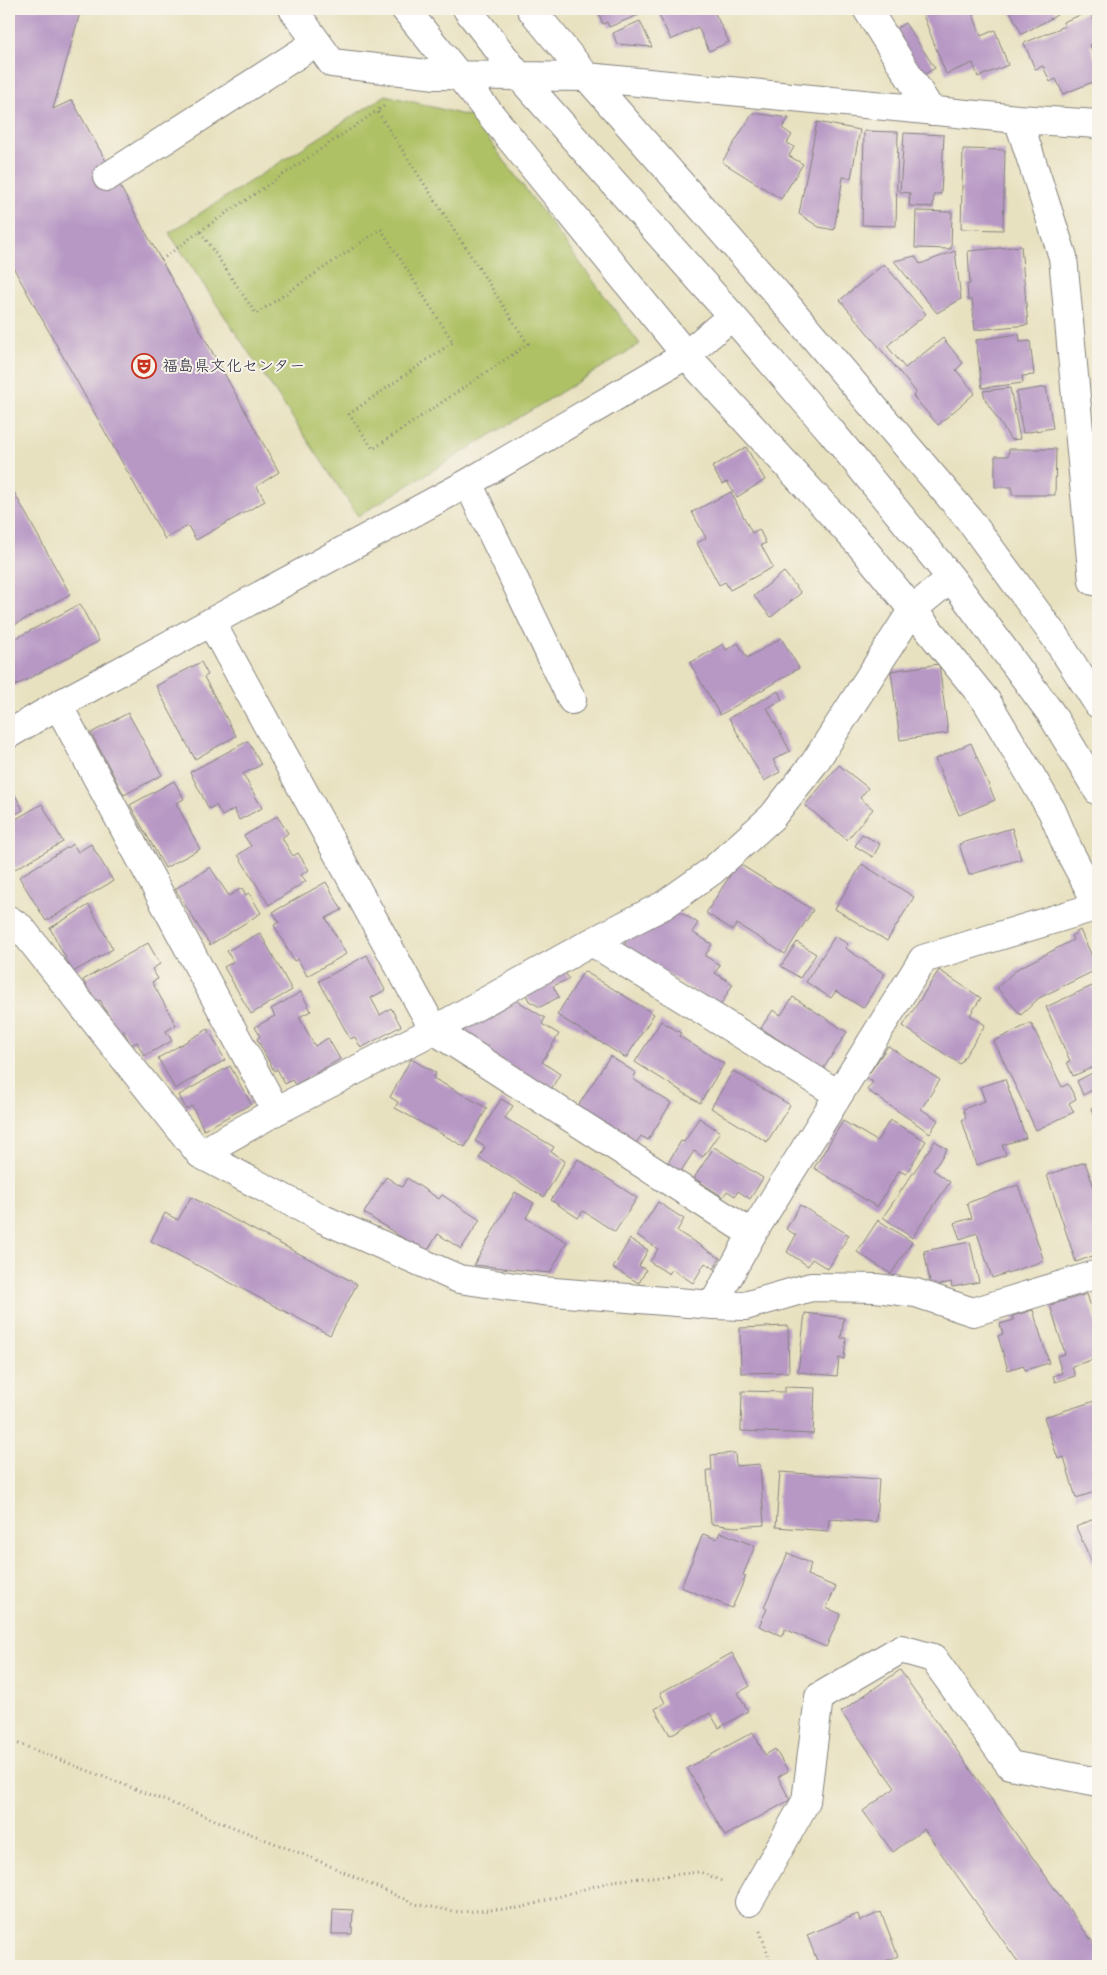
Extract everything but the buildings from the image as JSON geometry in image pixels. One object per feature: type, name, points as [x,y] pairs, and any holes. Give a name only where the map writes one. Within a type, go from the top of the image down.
[{"type":"street","points":[[293,9],[332,63],[436,75],[587,77],[931,111],[1098,124]]},
{"type":"street","points":[[405,9],[686,355],[862,546],[987,702],[1052,811],[1069,851],[1098,905],[923,960],[752,1234],[714,1305]]},
{"type":"street","points":[[467,9],[518,75],[732,316],[830,430],[951,578],[1050,712],[1098,791]]},
{"type":"street","points":[[531,9],[587,77],[968,518],[1055,637],[1098,704]]},
{"type":"street","points":[[867,9],[931,111]]},
{"type":"street","points":[[107,177],[317,42]]},
{"type":"street","points":[[1018,119],[1062,257],[1093,581]]},
{"type":"street","points":[[9,734],[58,705],[468,483],[686,355],[732,316]]},
{"type":"street","points":[[468,483],[572,700]]},
{"type":"street","points":[[200,1154],[276,1111],[434,1030],[592,942],[664,905],[712,871],[772,817],[815,762],[913,609],[951,578]]},
{"type":"street","points":[[211,622],[434,1030],[752,1234]]},
{"type":"street","points":[[58,705],[276,1111]]},
{"type":"street","points":[[9,920],[21,928],[200,1154],[323,1219],[459,1279],[542,1291],[745,1306],[811,1287],[876,1288],[916,1293],[973,1312],[1098,1274]]},
{"type":"street","points":[[592,942],[838,1094]]},
{"type":"street","points":[[749,1902],[806,1801],[819,1696],[901,1649],[933,1658],[1010,1765],[1098,1782]]},
{"type":"path","points":[[161,260],[391,101]]},
{"type":"path","points":[[200,232],[256,314],[381,229],[453,342],[349,414],[373,449],[528,344],[377,111]]},
{"type":"path","points":[[9,1740],[310,1857],[415,1904],[459,1912],[520,1908],[612,1881],[700,1872],[726,1882],[749,1902],[772,1966]]},
{"type":"green space","points":[[386,95],[472,117],[640,344],[358,516],[169,233]]},
{"type":"place","name":"福島県文化センター","points":[[144,366]]}]
